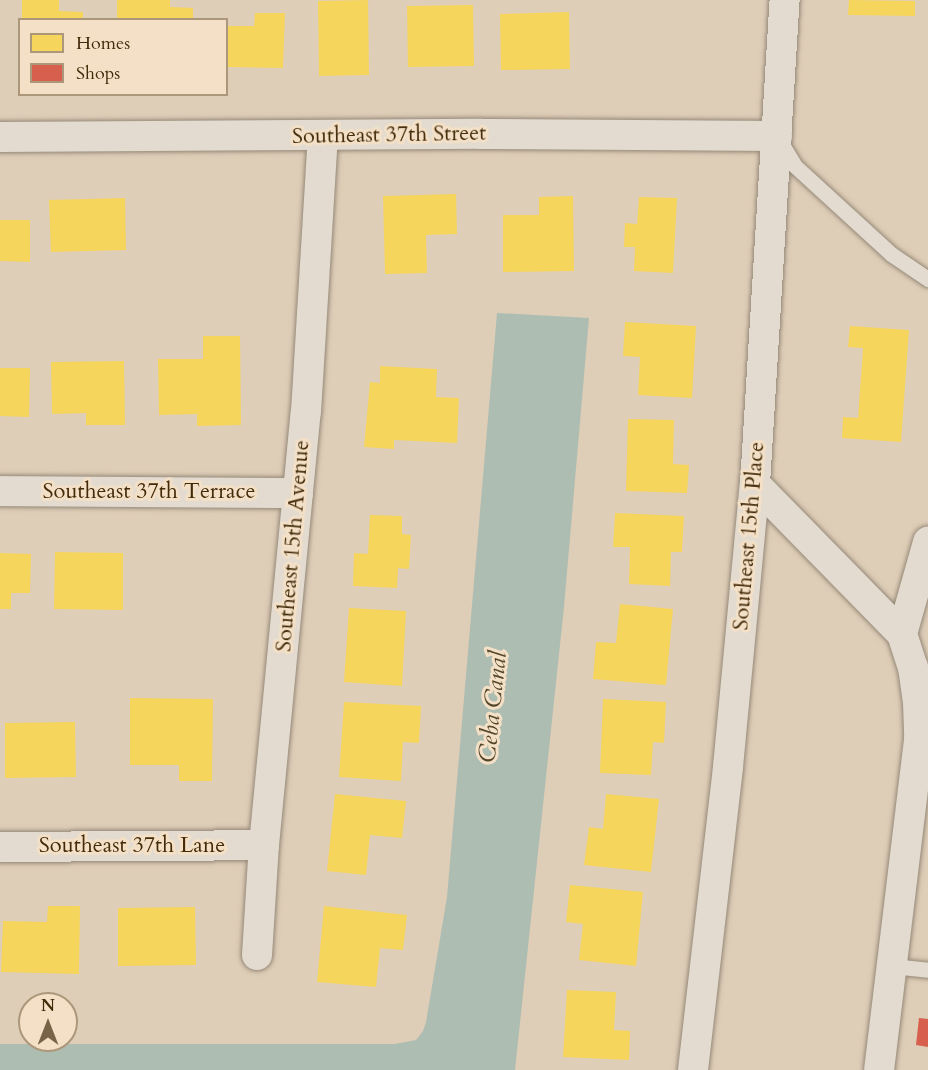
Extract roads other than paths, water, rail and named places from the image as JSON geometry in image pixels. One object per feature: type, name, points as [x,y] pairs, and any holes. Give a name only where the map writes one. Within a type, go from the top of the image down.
[{"type":"street","name":"Southeast 15th Place","points":[[693,1070],[728,767],[755,484],[785,0]]},
{"type":"street","name":"Southeast 37th Street","points":[[0,137],[481,134],[777,136]]},
{"type":"street","name":"Southeast 15th Avenue","points":[[256,955],[264,845],[298,493],[318,239],[323,136]]},
{"type":"street","points":[[755,484],[902,634],[920,668],[918,702],[924,741],[879,1070]]},
{"type":"street","name":"Southeast 37th Terrace","points":[[0,491],[298,493]]},
{"type":"street","points":[[902,634],[928,542]]},
{"type":"street","name":"Southeast 37th Lane","points":[[0,847],[264,845]]},
{"type":"lane","points":[[777,136],[795,166],[891,254],[928,279]]},
{"type":"lane","points":[[892,966],[928,970]]},
{"type":"water","name":"Ceba Canal","points":[[497,313],[589,318],[564,607],[515,1070],[0,1070],[0,1044],[18,1044],[18,1052],[78,1052],[78,1044],[395,1044],[416,1040],[426,1022],[447,897]]}]
